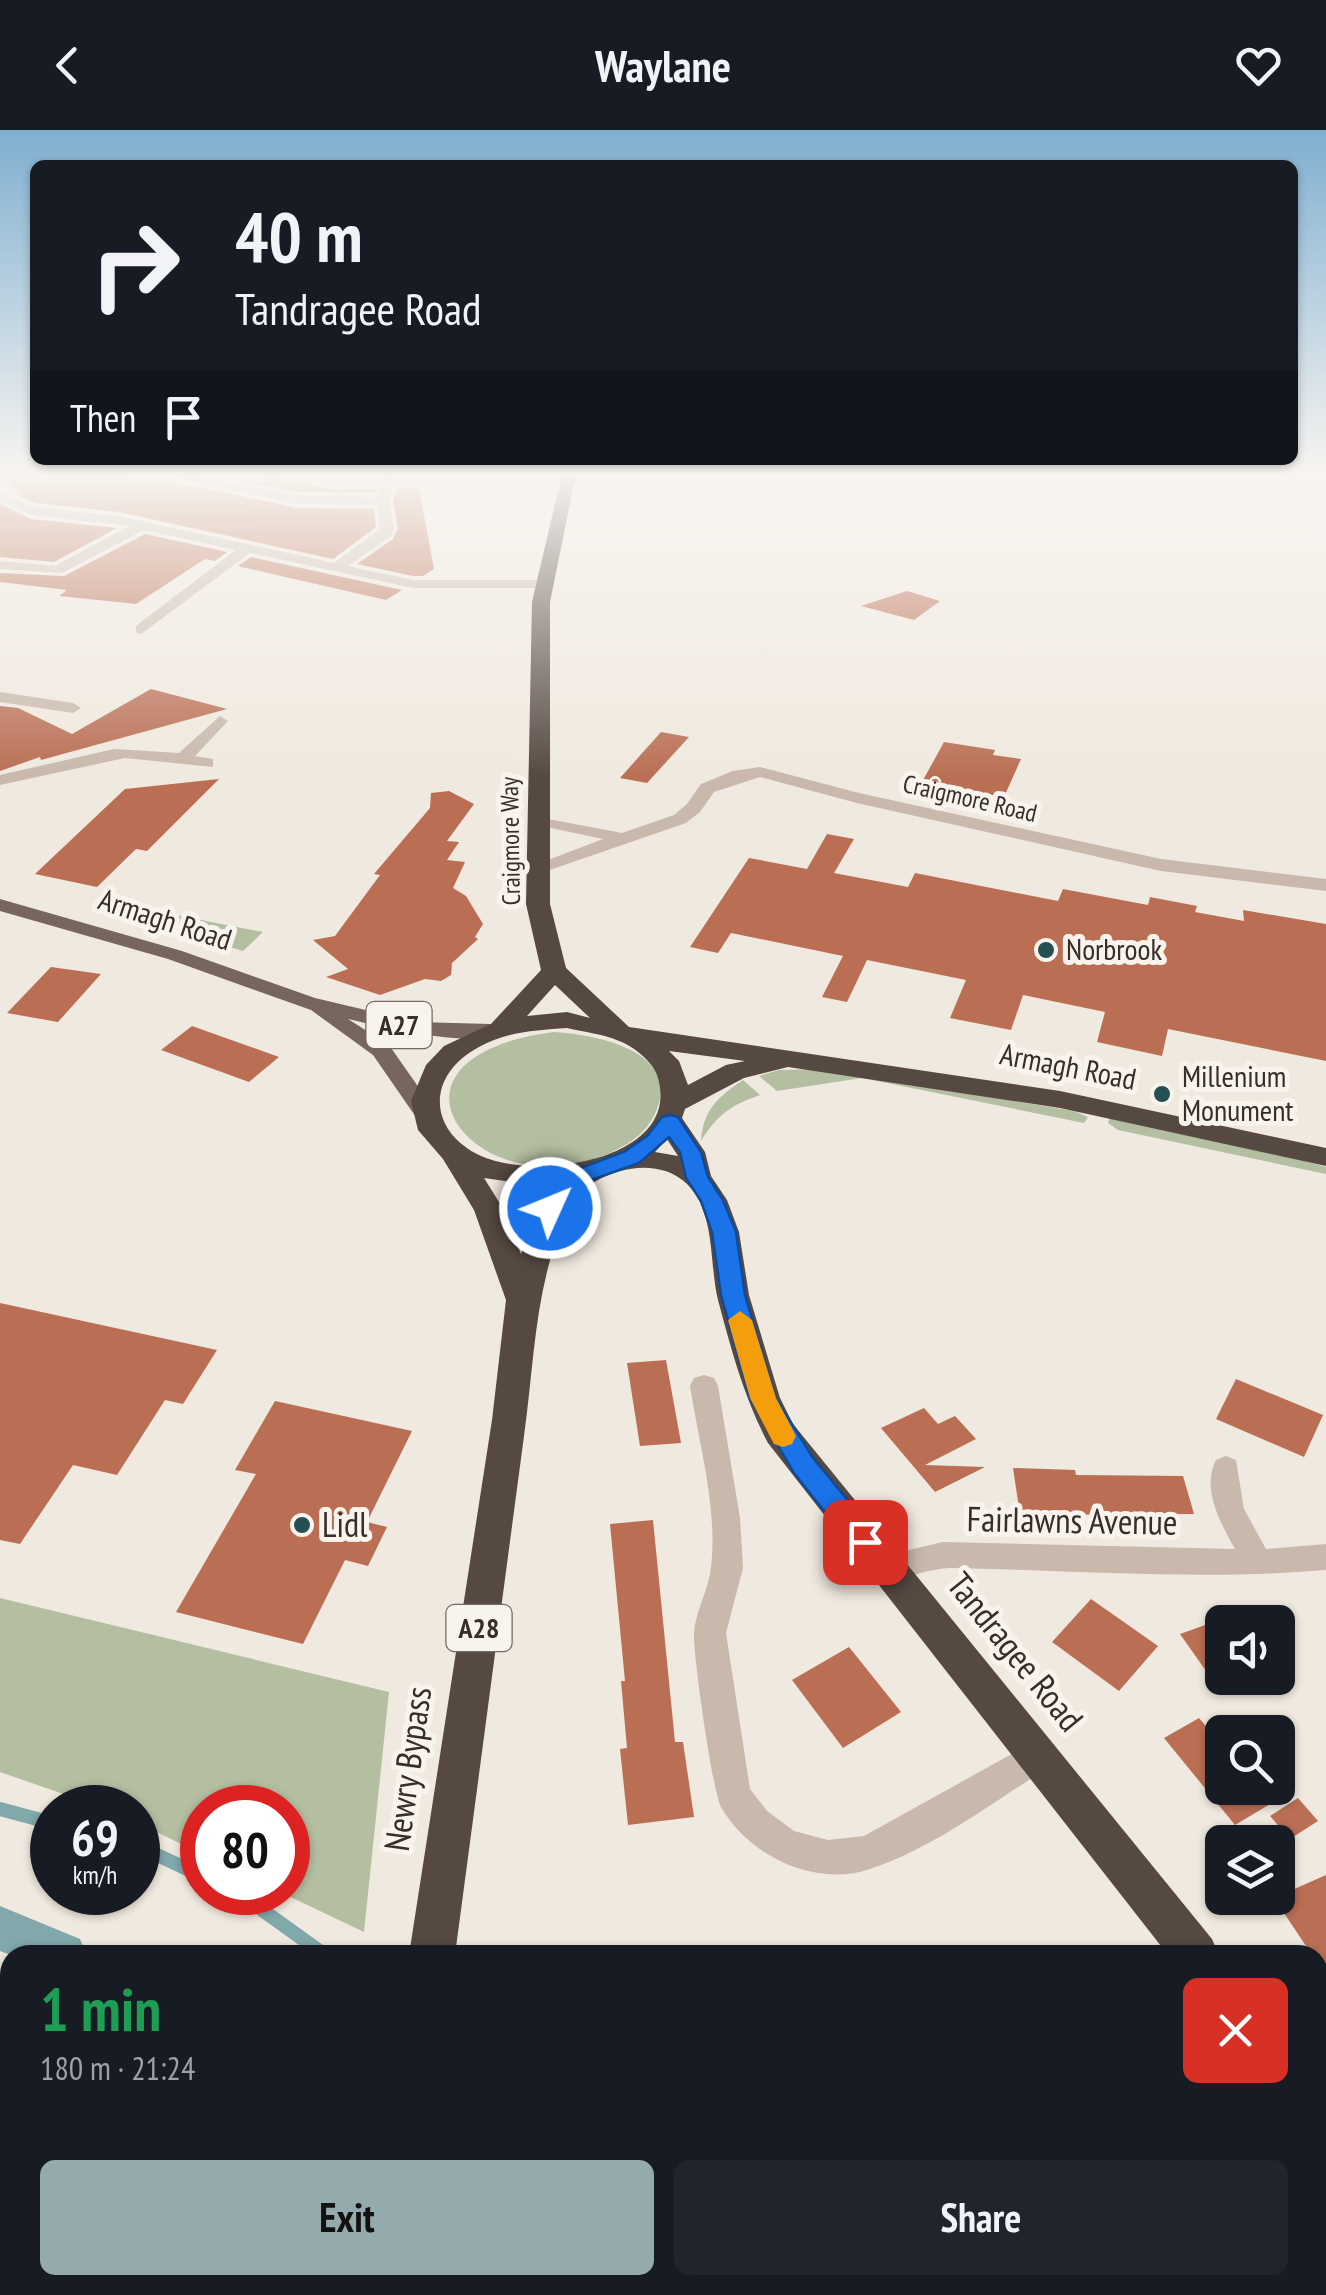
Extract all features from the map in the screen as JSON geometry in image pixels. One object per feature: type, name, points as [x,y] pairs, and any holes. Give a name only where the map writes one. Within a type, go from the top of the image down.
[{"type":"highway","name":"Craigmore Way","points":[[547,575],[538,702],[536,868],[538,904],[554,971]]},
{"type":"highway","points":[[454,1154],[500,1174],[542,1178],[583,1175],[632,1158],[655,1141],[673,1112],[676,1084],[670,1068],[554,971],[496,1030],[450,1055],[434,1073],[425,1094],[426,1115],[435,1136],[454,1154],[489,1210],[522,1300]]},
{"type":"highway","points":[[496,1030],[567,1020],[629,1035]]},
{"type":"highway","name":"Armagh Road","points":[[629,1035],[1024,1090],[1229,1132],[1326,1157]]},
{"type":"highway","name":"Armagh Road","points":[[673,1112],[736,1071],[794,1060]]},
{"type":"highway","name":"Tandragee Road","points":[[673,1112],[697,1178],[712,1200],[724,1232],[733,1295],[763,1398],[803,1466],[1188,1945]]},
{"type":"highway","points":[[632,1158],[675,1166],[697,1178]]},
{"type":"highway","name":"Newry Bypass","points":[[433,1945],[509,1420],[522,1300],[550,1208],[583,1175]]},
{"type":"main road","name":"Armagh Road","points":[[0,905],[175,955],[308,1003],[416,1029],[496,1030]]},
{"type":"main road","name":"Armagh Road","points":[[308,1003],[381,1050],[426,1115]]},
{"type":"street","points":[[141,630],[212,575]]},
{"type":"street","points":[[347,582],[360,575]]},
{"type":"street","points":[[367,575],[413,584],[545,584]]},
{"type":"street","points":[[0,696],[74,708]]},
{"type":"street","points":[[182,759],[220,721]]},
{"type":"street","points":[[0,780],[20,779],[114,754],[207,763]]},
{"type":"street","name":"Craigmore Road","points":[[536,868],[680,819],[694,808],[707,788],[739,775],[760,772],[895,807],[1162,864],[1326,884]]},
{"type":"street","name":"Craigmore Road","points":[[538,820],[623,837]]},
{"type":"street","points":[[704,1386],[725,1518],[727,1568],[710,1633],[733,1795],[754,1823],[785,1846],[828,1858],[868,1853],[927,1823],[1036,1756]]},
{"type":"street","points":[[1226,1468],[1229,1510],[1258,1562]]},
{"type":"street","name":"Fairlawns Avenue","points":[[886,1567],[943,1556],[1258,1562],[1326,1557]]},
{"type":"green space","points":[[119,904],[263,932],[243,951],[113,912]]},
{"type":"green space","points":[[554,1032],[607,1041],[642,1057],[654,1069],[660,1084],[654,1116],[627,1144],[576,1164],[528,1165],[488,1152],[461,1129],[449,1101],[458,1072],[492,1048]]},
{"type":"green space","points":[[822,1069],[1074,1111],[1088,1117],[1084,1123],[862,1078],[777,1091],[759,1076],[779,1070]]},
{"type":"green space","points":[[743,1080],[760,1095],[726,1112],[701,1141],[713,1105]]},
{"type":"green space","points":[[1111,1115],[1326,1167],[1326,1174],[1118,1130],[1108,1123]]},
{"type":"green space","points":[[0,1598],[389,1692],[364,1932],[310,1906],[310,1785],[180,1785],[180,1843],[160,1834],[160,1785],[38,1785],[0,1772]]},
{"type":"building","points":[[0,575],[180,575],[136,604],[59,596],[67,590],[0,582]]},
{"type":"building","points":[[277,575],[334,575],[402,590],[386,600]]},
{"type":"building","points":[[907,591],[940,601],[914,620],[861,606]]},
{"type":"building","points":[[151,689],[227,709],[0,771],[0,706],[18,708],[72,734]]},
{"type":"building","points":[[661,732],[689,737],[647,783],[620,778]]},
{"type":"building","points":[[944,742],[995,750],[993,755],[1021,759],[1004,797],[922,782]]},
{"type":"building","points":[[219,779],[147,851],[136,849],[97,887],[35,874],[125,789]]},
{"type":"building","points":[[449,791],[474,804],[447,841],[459,842],[447,860],[465,862],[453,888],[466,896],[483,924],[475,937],[478,939],[452,963],[451,975],[441,981],[425,979],[380,995],[326,977],[348,969],[313,940],[335,936],[380,875],[374,874],[430,808],[431,793]]},
{"type":"building","name":"Norbrook","points":[[827,834],[854,839],[834,873],[908,887],[915,873],[1058,901],[1063,889],[1148,905],[1150,897],[1197,906],[1195,912],[1244,921],[1243,910],[1326,924],[1326,1061],[1168,1029],[1162,1056],[1097,1042],[1105,1012],[1023,995],[1011,1030],[950,1018],[966,980],[867,960],[847,1002],[822,997],[843,956],[731,933],[718,953],[690,947],[749,858],[807,869]]},
{"type":"building","points":[[51,967],[101,974],[58,1022],[7,1013]]},
{"type":"building","points":[[192,1026],[279,1057],[249,1082],[161,1050]]},
{"type":"building","points":[[0,1303],[217,1350],[183,1404],[165,1400],[117,1475],[73,1465],[20,1544],[0,1540]]},
{"type":"building","points":[[666,1360],[681,1443],[640,1446],[627,1363]]},
{"type":"building","points":[[1236,1379],[1323,1415],[1304,1457],[1216,1419]]},
{"type":"building","name":"Lidl","points":[[275,1401],[412,1431],[367,1522],[387,1527],[368,1566],[345,1560],[303,1644],[176,1612],[256,1474],[235,1470]]},
{"type":"building","points":[[924,1408],[938,1424],[955,1416],[976,1439],[925,1465],[985,1467],[935,1492],[881,1428]]},
{"type":"building","points":[[1013,1468],[1075,1470],[1076,1475],[1183,1476],[1194,1514],[1020,1515]]},
{"type":"building","points":[[653,1520],[675,1742],[683,1742],[694,1817],[628,1825],[620,1749],[627,1748],[621,1681],[625,1681],[610,1524]]},
{"type":"building","points":[[1091,1599],[1158,1646],[1119,1691],[1052,1642]]},
{"type":"building","points":[[1205,1625],[1205,1670],[1180,1634]]},
{"type":"building","points":[[849,1647],[901,1712],[843,1748],[792,1680]]},
{"type":"building","points":[[1199,1718],[1205,1725],[1205,1788],[1164,1738]]},
{"type":"building","points":[[1298,1798],[1318,1821],[1295,1836],[1295,1825],[1278,1825],[1270,1816],[1287,1805],[1295,1805]]},
{"type":"building","points":[[1219,1805],[1269,1805],[1235,1825]]},
{"type":"building","points":[[1326,1875],[1326,1945],[1305,1945],[1285,1915],[1295,1915],[1295,1889]]},
{"type":"waterway","points":[[0,1809],[30,1817]]},
{"type":"waterway","points":[[160,1856],[180,1866]]},
{"type":"waterway","points":[[269,1915],[311,1945]]},
{"type":"waterway","points":[[0,1928],[40,1945]]},
{"type":"slow traffic","points":[[740,1320],[763,1398],[783,1436]]},
{"type":"place","name":"Norbrook","points":[[1046,950]]},
{"type":"place","name":"Millenium Monument","points":[[1162,1094]]},
{"type":"place","name":"Lidl","points":[[302,1525]]},
{"type":"route","points":[[550,1208],[583,1175],[632,1158],[655,1141],[670,1122],[690,1152],[697,1178],[712,1200],[724,1232],[733,1295],[763,1398],[803,1466],[865,1542]]}]
